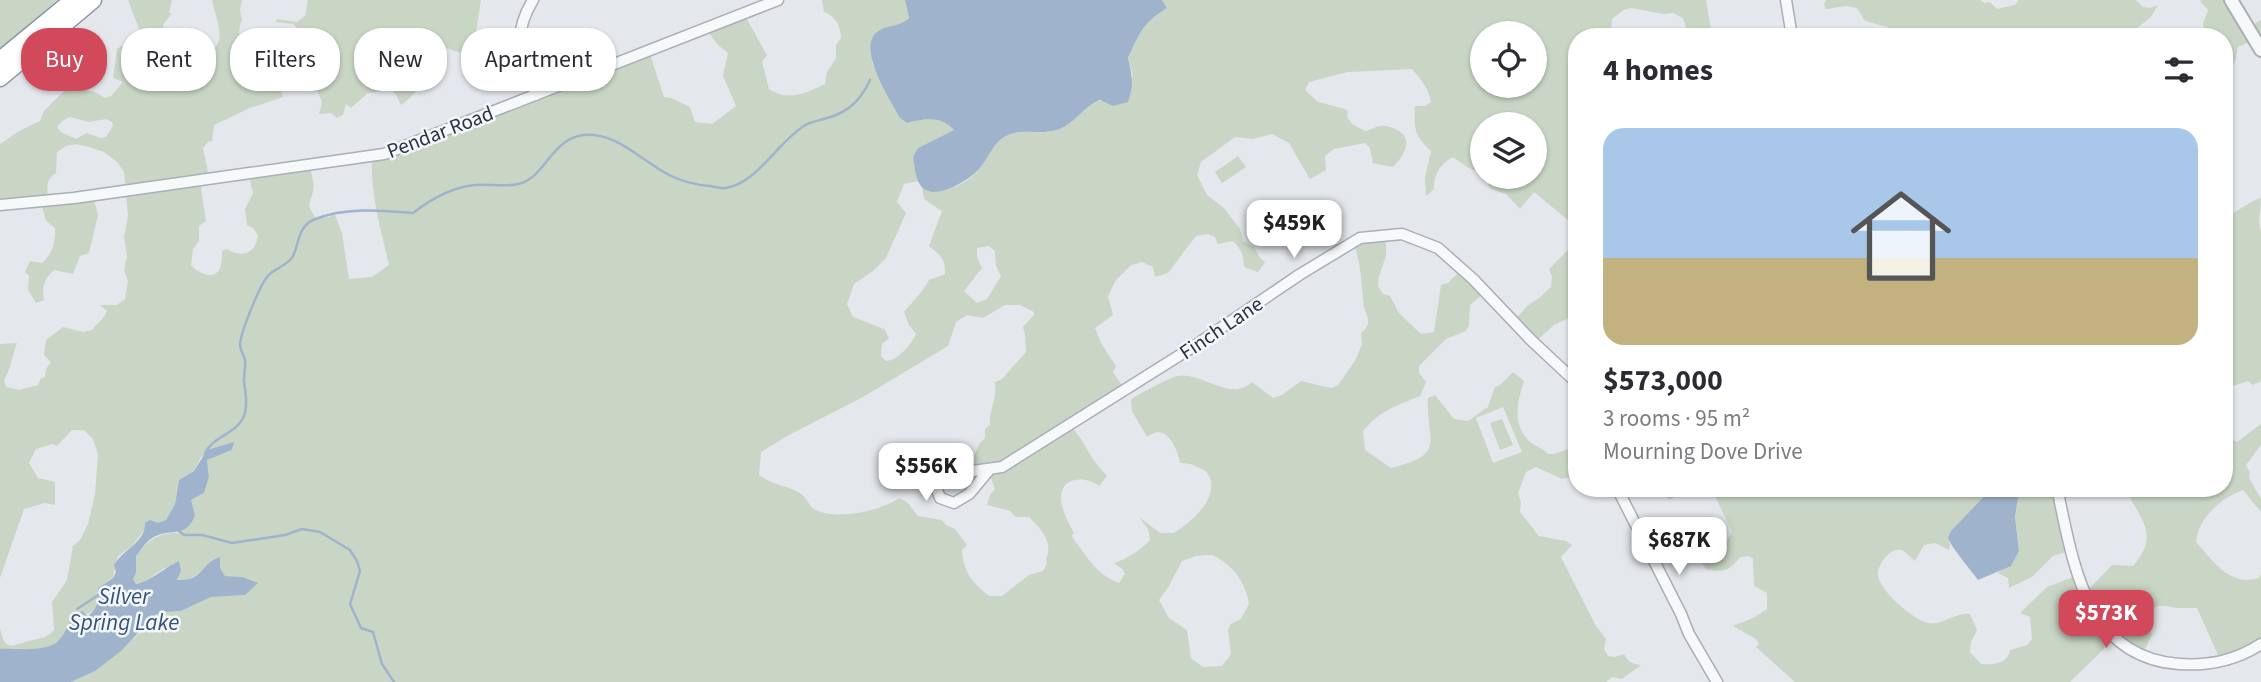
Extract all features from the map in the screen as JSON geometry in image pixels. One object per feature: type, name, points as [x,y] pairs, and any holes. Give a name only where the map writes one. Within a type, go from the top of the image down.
[{"type":"highway","points":[[0,60],[73,0]]},
{"type":"highway","points":[[0,78],[93,0]]},
{"type":"street","points":[[533,0],[519,32],[519,46],[536,95]]},
{"type":"street","name":"Pendar Road","points":[[0,205],[63,199],[377,155],[404,147],[778,0]]},
{"type":"street","points":[[1786,0],[1791,28]]},
{"type":"street","points":[[2231,0],[2261,50]]},
{"type":"street","name":"Finch Lane","points":[[990,469],[969,494],[954,503],[940,498],[936,487],[943,477],[958,473],[1002,467],[1360,238],[1402,234],[1438,248],[1473,279],[1568,375]]},
{"type":"street","points":[[1622,497],[1689,634],[1717,682]]},
{"type":"street","points":[[2059,497],[2085,598],[2099,621],[2120,642],[2141,654],[2166,663],[2192,665],[2220,663],[2261,644]]},
{"type":"green space","points":[[0,0],[57,0],[28,27],[21,28],[21,32],[0,48]]},
{"type":"green space","points":[[128,0],[172,0],[169,13],[172,13],[163,28],[139,28]]},
{"type":"green space","points":[[212,0],[242,0],[240,28],[230,28],[230,91],[281,91],[283,97],[250,108],[214,125],[212,141],[203,148],[209,177],[200,181],[206,221],[199,226],[199,241],[193,249],[191,265],[201,273],[214,274],[221,266],[222,251],[227,249],[243,254],[255,246],[258,235],[247,225],[245,209],[253,193],[249,175],[310,166],[313,188],[309,207],[316,218],[330,217],[334,212],[342,233],[349,279],[372,277],[389,265],[374,198],[372,156],[543,91],[616,91],[616,64],[649,51],[664,97],[690,107],[695,122],[712,124],[736,106],[723,76],[728,53],[706,29],[745,16],[767,55],[762,62],[769,89],[790,96],[804,93],[825,84],[827,72],[836,58],[836,45],[841,38],[837,22],[824,12],[822,0],[905,0],[909,18],[902,25],[880,30],[872,63],[900,118],[907,123],[938,120],[954,130],[918,148],[929,191],[936,191],[951,188],[971,178],[1004,137],[1019,132],[1054,131],[1071,122],[1095,102],[1106,102],[1133,76],[1128,58],[1143,30],[1167,8],[1162,0],[1706,0],[1711,28],[1686,28],[1683,18],[1673,13],[1663,14],[1632,8],[1624,10],[1612,19],[1612,28],[1568,28],[1568,220],[1534,192],[1520,209],[1506,194],[1491,189],[1547,189],[1547,112],[1470,112],[1470,168],[1453,157],[1439,170],[1434,189],[1426,196],[1425,178],[1431,151],[1416,131],[1415,106],[1425,106],[1431,102],[1429,93],[1412,69],[1348,72],[1309,82],[1305,90],[1318,102],[1345,109],[1352,124],[1365,131],[1385,126],[1402,134],[1406,148],[1393,167],[1373,163],[1370,148],[1365,143],[1334,149],[1325,156],[1326,170],[1310,179],[1289,143],[1272,134],[1253,139],[1235,137],[1201,162],[1197,175],[1207,195],[1224,208],[1240,229],[1243,241],[1254,247],[1265,262],[1258,272],[1244,267],[1242,253],[1233,241],[1218,244],[1215,237],[1208,234],[1196,236],[1168,273],[1155,277],[1153,267],[1142,262],[1131,265],[1116,280],[1108,296],[1113,315],[1095,328],[1116,366],[1113,372],[1123,387],[1069,423],[1107,476],[1099,486],[1082,480],[1070,482],[1062,490],[1061,497],[1075,541],[1097,569],[1119,583],[1125,574],[1114,563],[1134,554],[1150,540],[1148,529],[1139,517],[1160,533],[1174,533],[1199,512],[1211,490],[1211,481],[1206,471],[1191,464],[1180,463],[1176,449],[1166,435],[1157,432],[1147,437],[1132,411],[1131,399],[1177,376],[1196,378],[1235,389],[1244,388],[1252,382],[1273,398],[1282,395],[1301,381],[1331,388],[1338,385],[1355,361],[1362,344],[1361,333],[1368,323],[1359,260],[1354,245],[1386,237],[1386,256],[1378,286],[1383,294],[1390,296],[1399,313],[1421,334],[1434,332],[1441,285],[1448,283],[1459,272],[1483,294],[1470,305],[1466,331],[1446,339],[1419,366],[1419,373],[1426,382],[1420,396],[1383,413],[1363,431],[1365,450],[1391,468],[1421,457],[1430,444],[1428,398],[1435,395],[1454,419],[1468,421],[1488,407],[1495,387],[1513,372],[1524,381],[1519,397],[1518,420],[1524,434],[1529,441],[1548,454],[1568,449],[1568,478],[1562,479],[1536,467],[1526,472],[1518,493],[1520,512],[1539,536],[1566,541],[1572,545],[1561,557],[1596,626],[1606,639],[1604,649],[1608,656],[1624,654],[1631,662],[1641,665],[1622,679],[1612,677],[1606,682],[71,682],[95,671],[141,632],[155,615],[181,611],[211,597],[245,595],[242,577],[225,576],[220,569],[220,557],[192,578],[185,580],[177,581],[181,571],[164,568],[142,583],[136,584],[133,579],[136,573],[136,556],[154,538],[178,533],[191,500],[204,493],[209,477],[207,460],[232,450],[201,457],[194,471],[179,480],[175,504],[166,520],[145,529],[131,547],[118,556],[113,577],[98,588],[97,606],[85,615],[72,616],[58,641],[38,649],[0,649],[0,628],[4,641],[9,645],[43,638],[54,630],[52,602],[67,580],[73,546],[80,540],[88,524],[95,494],[98,454],[93,439],[84,430],[72,430],[57,446],[53,444],[36,449],[29,463],[38,478],[55,482],[55,505],[45,503],[24,509],[0,578],[0,344],[17,343],[4,380],[6,387],[19,390],[38,385],[41,378],[45,377],[51,362],[44,355],[46,340],[63,327],[83,332],[92,330],[107,311],[100,305],[117,305],[125,299],[128,281],[124,270],[127,256],[124,237],[128,216],[124,172],[117,162],[104,152],[76,144],[57,152],[56,173],[47,187],[48,198],[93,196],[98,215],[89,253],[80,256],[73,274],[54,270],[44,284],[44,300],[36,303],[28,290],[29,276],[25,272],[30,261],[42,263],[51,252],[55,228],[46,221],[41,203],[0,205],[0,144],[40,121],[44,111],[64,91],[90,91],[105,98],[111,96],[121,84],[121,91],[216,91],[216,46],[219,28]],"holes":[[[70,117],[89,122],[106,119],[112,122],[113,126],[106,137],[100,138],[87,133],[76,139],[57,127]],[[918,181],[924,199],[942,211],[929,246],[942,258],[945,274],[929,280],[904,312],[916,334],[904,351],[886,361],[881,356],[882,344],[889,338],[884,329],[853,317],[847,304],[854,284],[886,258],[906,213],[897,202],[904,184]],[[989,246],[995,251],[996,266],[1001,276],[987,299],[977,303],[964,291],[982,268],[977,257],[977,248]],[[1005,305],[1020,305],[1034,312],[1034,315],[1023,327],[1026,352],[1002,379],[995,382],[990,425],[985,429],[985,438],[979,444],[971,463],[974,469],[990,475],[995,489],[987,505],[1010,511],[1016,517],[1029,517],[1042,531],[1048,547],[1047,564],[1043,571],[1029,575],[1002,596],[989,596],[978,586],[964,565],[962,550],[967,545],[955,529],[942,520],[918,516],[907,502],[899,498],[881,507],[857,513],[822,513],[814,509],[800,493],[759,475],[761,452],[863,397],[948,346],[956,322],[967,315],[983,318]],[[1503,407],[1522,452],[1493,463],[1476,418]],[[1212,555],[1232,569],[1245,588],[1249,604],[1241,619],[1231,624],[1228,630],[1231,654],[1222,666],[1203,667],[1191,658],[1187,630],[1169,618],[1159,600],[1182,561],[1196,556]]]},
{"type":"green space","points":[[308,0],[481,0],[477,28],[461,28],[461,53],[447,48],[447,28],[354,28],[354,91],[384,91],[368,93],[351,108],[346,104],[343,115],[337,118],[331,113],[319,114],[322,102],[318,92],[313,91],[340,91],[340,28],[297,28],[293,24],[276,22],[277,19],[297,22],[305,16]]},
{"type":"green space","points":[[1826,0],[1980,0],[1984,3],[1990,2],[1997,9],[2015,5],[2019,0],[2136,0],[2143,7],[2158,5],[2151,17],[2137,28],[1888,28],[1865,21],[1857,8],[1846,6],[1826,9]]},
{"type":"green space","points":[[2229,0],[2247,28],[2261,20],[2261,51],[2254,40],[2238,47],[2233,65],[2233,28],[2204,28],[2208,10],[2200,1]]},
{"type":"green space","points":[[121,46],[121,81],[113,78],[117,49]]},
{"type":"green space","points":[[393,91],[416,91],[401,105]]},
{"type":"green space","points":[[1238,156],[1246,167],[1222,183],[1215,172]]},
{"type":"green space","points":[[2261,198],[2261,381],[2253,385],[2248,381],[2233,386],[2233,213]]},
{"type":"green space","points":[[1568,250],[1568,318],[1554,325],[1535,342],[1514,321],[1527,306],[1551,287],[1549,269]]},
{"type":"green space","points":[[1502,419],[1513,445],[1500,450],[1490,423]]},
{"type":"green space","points":[[2261,424],[2261,445],[2246,465],[2249,478],[2261,499],[2261,512],[2243,490],[2233,495],[2233,440],[2237,442]]},
{"type":"green space","points":[[1715,497],[1984,497],[1948,538],[1949,550],[1935,543],[1924,545],[1915,561],[1902,550],[1893,551],[1882,562],[1878,575],[1890,596],[1906,610],[1928,623],[1970,614],[1977,630],[1970,652],[1981,664],[1995,664],[2003,661],[2010,650],[2027,645],[2032,639],[2030,617],[2020,613],[2047,587],[2076,576],[2086,597],[2092,586],[2112,565],[2133,566],[2146,544],[2147,535],[2142,518],[2130,497],[2230,497],[2206,517],[2196,542],[2216,565],[2231,576],[2249,580],[2259,578],[2261,574],[2261,644],[2221,662],[2197,608],[2157,606],[2151,612],[2149,624],[2152,635],[2143,653],[2114,639],[2070,682],[1795,682],[1756,647],[1759,644],[1756,639],[1733,626],[1767,609],[1767,593],[1754,586],[1753,559],[1749,556],[1740,557],[1729,568],[1717,571],[1706,569],[1698,557],[1726,541],[1732,531]]},
{"type":"green space","points":[[2059,497],[2070,551],[2053,556],[2032,577],[2009,588],[2008,578],[1998,573],[2019,551],[2015,517],[2018,498]]},
{"type":"water","points":[[905,0],[1162,0],[1167,8],[1152,18],[1143,29],[1128,58],[1132,80],[1128,102],[1113,106],[1100,100],[1063,128],[1008,135],[995,145],[976,173],[953,187],[936,192],[923,188],[918,182],[913,157],[918,148],[954,130],[937,120],[907,123],[900,118],[872,60],[870,47],[873,37],[880,30],[909,18]]},
{"type":"water","name":"Silver Spring Lake","points":[[234,442],[232,450],[207,460],[209,477],[204,493],[191,500],[195,515],[191,523],[182,530],[152,538],[136,556],[136,573],[133,579],[136,584],[140,583],[179,561],[181,571],[177,580],[186,580],[193,578],[220,557],[220,568],[225,576],[242,577],[258,583],[245,595],[211,597],[181,611],[155,615],[121,651],[95,671],[71,682],[0,682],[0,649],[47,647],[59,640],[77,614],[82,611],[88,616],[97,604],[98,588],[113,578],[116,572],[114,565],[138,541],[145,523],[150,520],[158,523],[166,520],[175,504],[179,480],[194,471],[207,450]]},
{"type":"water","points":[[1983,497],[2018,498],[2015,517],[2019,551],[2011,566],[1978,580],[1948,538],[1951,531]]},
{"type":"waterway","points":[[205,453],[214,442],[242,420],[246,401],[245,360],[240,345],[247,320],[264,281],[291,259],[304,227],[313,220],[349,211],[413,213],[458,188],[518,184],[535,174],[563,144],[584,135],[595,135],[618,142],[679,179],[726,188],[748,178],[794,133],[806,125],[832,117],[852,106],[870,80]]},
{"type":"waterway","points":[[179,531],[184,535],[202,535],[232,543],[285,535],[302,529],[320,532],[350,550],[360,571],[350,604],[361,628],[373,632],[382,664],[394,682]]},
{"type":"waterway","points":[[77,609],[100,594]]}]
